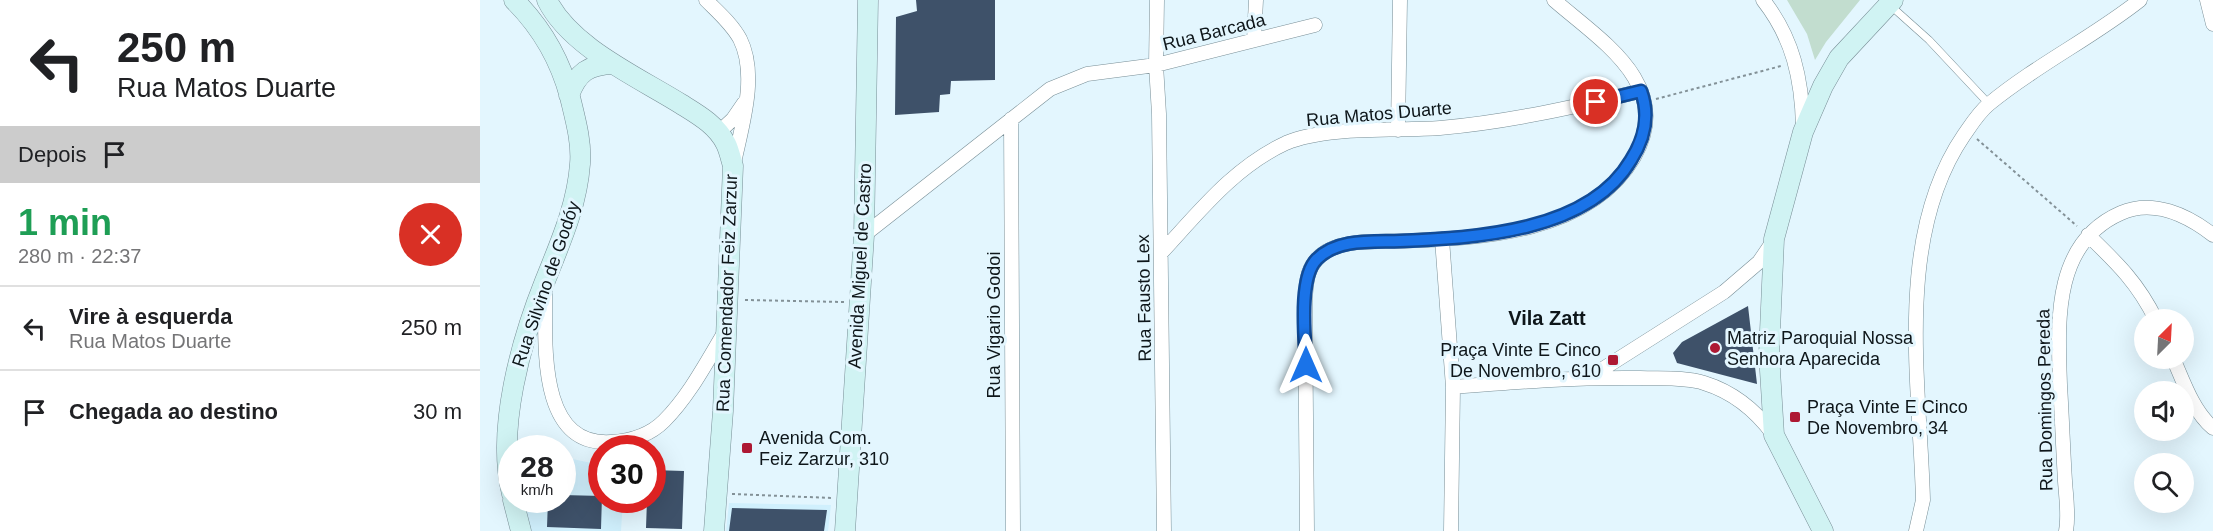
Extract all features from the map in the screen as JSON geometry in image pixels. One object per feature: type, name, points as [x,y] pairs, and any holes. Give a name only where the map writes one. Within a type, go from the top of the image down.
[{"type":"main road","name":"Rua Comendador Feiz Zarzur","points":[[547,0],[553,13],[613,64],[704,119],[726,143],[733,166],[718,493],[714,531]]},
{"type":"main road","name":"Avenida Miguel de Castro","points":[[845,531],[864,235],[868,0]]},
{"type":"main road","points":[[1823,531],[1774,435],[1769,354],[1774,239],[1803,132],[1823,86],[1839,58],[1891,2]]},
{"type":"main road","name":"Rua Silvino de Godóy","points":[[509,435],[510,410],[517,364],[545,280],[567,227],[577,193],[580,162],[562,67],[521,7]]},
{"type":"main road","points":[[569,95],[574,81],[586,68],[613,64]]},
{"type":"main road","points":[[516,513],[521,531]]},
{"type":"street","points":[[706,0],[733,27],[741,41],[748,96],[733,166]]},
{"type":"street","name":"Rua Fausto Lex","points":[[1157,0],[1156,65],[1164,531]]},
{"type":"street","points":[[1254,40],[1256,0]]},
{"type":"street","points":[[1398,130],[1400,0]]},
{"type":"street","points":[[1306,531],[1305,302],[1311,265],[1329,250],[1353,243],[1442,239],[1517,229],[1561,216],[1598,198],[1617,181],[1639,147],[1645,129],[1643,97],[1630,68],[1554,0]]},
{"type":"street","points":[[1763,0],[1788,38],[1796,62],[1802,101],[1803,132]]},
{"type":"street","points":[[1916,531],[1923,500],[1917,290],[1922,240],[1930,203],[1943,170],[1967,130],[1989,104],[2140,0]]},
{"type":"street","points":[[2207,0],[2213,24]]},
{"type":"street","name":"Rua Barcada","points":[[864,235],[1050,89],[1105,70],[1156,65],[1315,26]]},
{"type":"street","points":[[718,133],[733,119],[748,96]]},
{"type":"street","name":"Rua Matos Duarte","points":[[1161,253],[1221,187],[1259,158],[1288,142],[1317,135],[1486,123],[1643,97]]},
{"type":"street","name":"Rua Vigario Godoi","points":[[1011,119],[1013,531]]},
{"type":"street","name":"Rua Domingos Pereda","points":[[2066,531],[2058,327],[2063,282],[2070,264],[2088,235],[2107,219],[2127,211],[2145,208],[2171,211],[2193,220],[2213,236]]},
{"type":"street","points":[[2088,235],[2130,275],[2151,309]]},
{"type":"street","points":[[1442,239],[1452,387],[1451,531]]},
{"type":"street","points":[[1590,377],[1724,292],[1759,262],[1774,239]]},
{"type":"street","points":[[545,280],[549,383],[558,413],[570,429],[587,439],[605,443],[624,441],[649,432],[663,423],[683,400],[726,330]]},
{"type":"street","points":[[2178,369],[2192,401],[2204,421],[2213,428]]},
{"type":"street","points":[[1452,387],[1590,377],[1703,383],[1724,391],[1746,405],[1761,418],[1774,435]]},
{"type":"lane","points":[[1891,2],[1989,104]]},
{"type":"path","points":[[1643,97],[1796,62]]},
{"type":"path","points":[[1967,130],[2088,235]]},
{"type":"path","points":[[727,299],[860,302]]},
{"type":"path","points":[[718,493],[848,499]]},
{"type":"shaded area","points":[[576,460],[588,462],[588,513],[622,513],[621,531],[531,531],[526,513],[576,513]]},
{"type":"shaded area","points":[[729,503],[831,505],[828,531],[726,531]]},
{"type":"green space","points":[[1787,0],[1860,0],[1826,42],[1815,60],[1807,34]]},
{"type":"building","points":[[916,0],[995,0],[995,80],[951,81],[950,94],[940,95],[939,112],[895,115],[896,17],[917,11]]},
{"type":"building","name":"Matriz Paroquial Nossa Senhora Aparecida","points":[[1748,306],[1757,384],[1677,363],[1673,353],[1682,342]]},
{"type":"building","points":[[666,470],[684,471],[682,529],[646,528],[647,513],[666,513]]},
{"type":"building","points":[[576,495],[588,496],[588,513],[601,513],[601,529],[547,527],[548,513],[576,513]]},
{"type":"building","points":[[732,508],[827,510],[824,531],[729,531]]},
{"type":"place","name":"Matriz Paroquial Nossa Senhora Aparecida","points":[[1715,348]]},
{"type":"place","name":"Praça Vinte E Cinco De Novembro, 610","points":[[1613,360]]},
{"type":"place","name":"Praça Vinte E Cinco De Novembro, 34","points":[[1795,417]]},
{"type":"place","name":"Avenida Com. Feiz Zarzur, 310","points":[[747,448]]},
{"type":"district","name":"Vila Zatt","points":[[1547,318]]},
{"type":"route","points":[[1306,365],[1308,273],[1318,257],[1329,250],[1353,243],[1470,237],[1517,229],[1561,216],[1598,198],[1617,181],[1639,147],[1645,129],[1645,102],[1641,91],[1596,102]]}]
